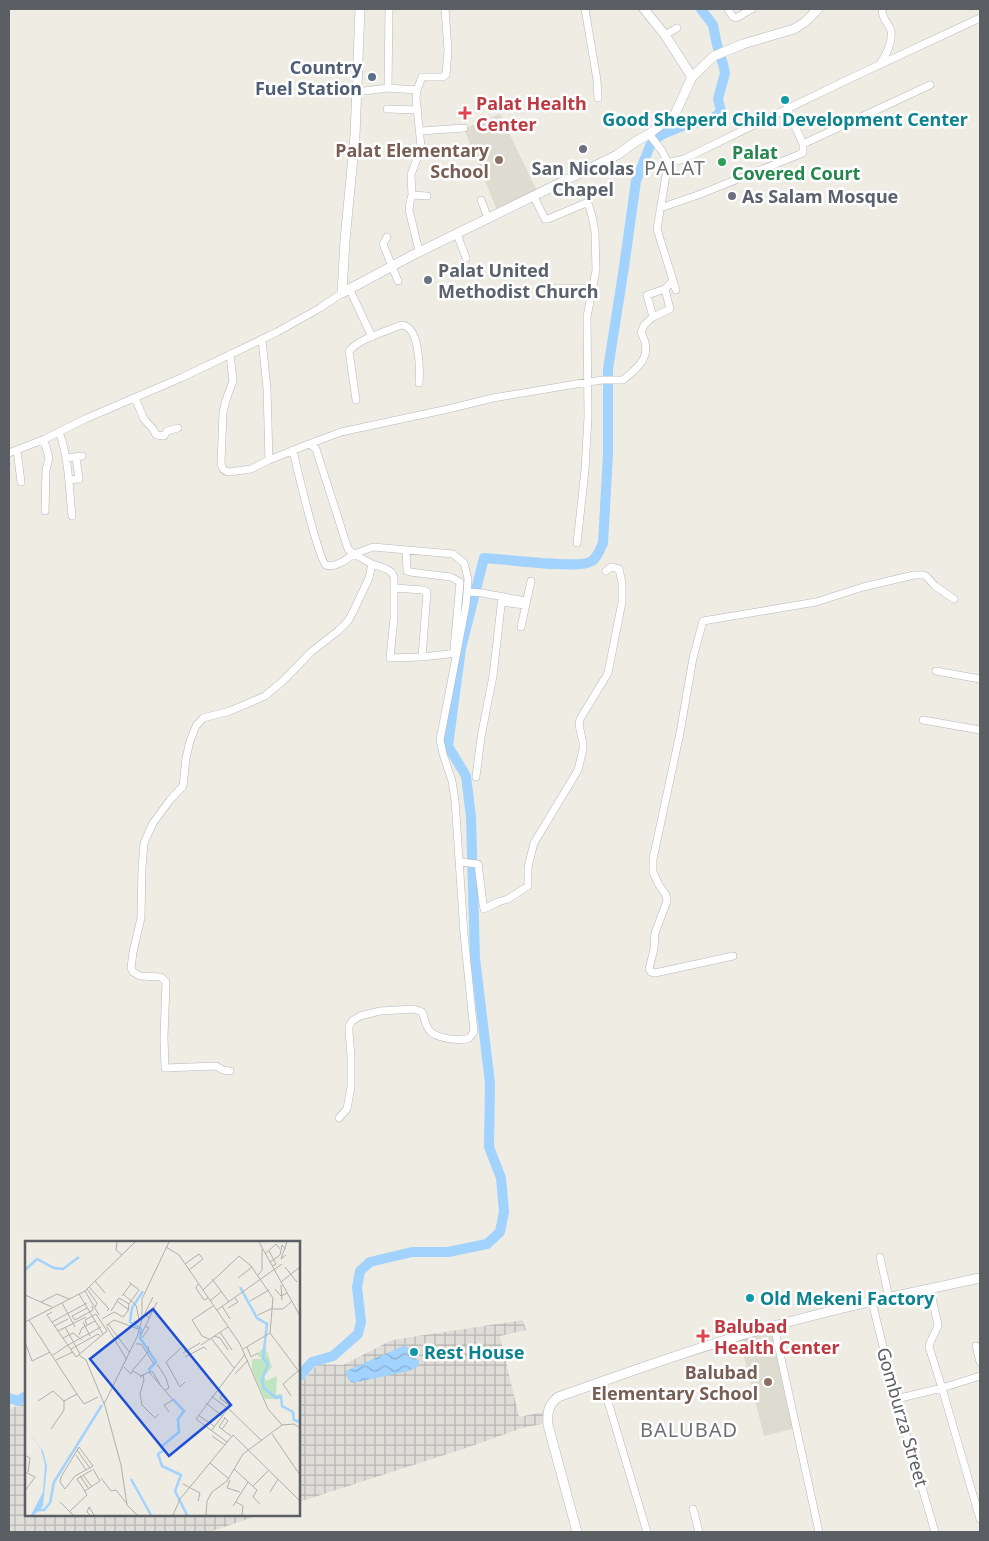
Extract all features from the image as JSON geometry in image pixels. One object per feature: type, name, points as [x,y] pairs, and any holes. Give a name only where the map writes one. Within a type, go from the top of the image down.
[{"type":"street","points":[[360,9],[355,136],[344,240],[345,290],[372,337]]},
{"type":"street","points":[[388,88],[389,9]]},
{"type":"street","points":[[420,251],[410,210],[412,195],[411,175],[420,153],[421,131],[417,90],[422,78],[443,78],[446,75],[448,50],[445,9]]},
{"type":"street","points":[[585,9],[597,80],[598,98]]},
{"type":"street","points":[[644,9],[665,35],[692,77]]},
{"type":"street","points":[[728,9],[733,17],[736,18],[752,9]]},
{"type":"street","points":[[9,453],[44,440],[85,419],[136,398],[262,339],[320,308],[345,290],[420,251],[617,155],[635,142],[653,139],[675,114],[692,77],[710,59],[723,52],[794,30],[805,22],[817,9]]},
{"type":"street","points":[[880,65],[889,49],[891,31],[882,16],[882,9]]},
{"type":"street","points":[[668,163],[684,159],[980,18]]},
{"type":"street","points":[[665,35],[677,28]]},
{"type":"street","points":[[803,144],[930,85]]},
{"type":"street","points":[[356,92],[388,88],[417,90]]},
{"type":"street","points":[[660,208],[698,195],[803,153],[803,144],[788,108]]},
{"type":"street","points":[[387,109],[418,110]]},
{"type":"street","points":[[421,131],[464,128]]},
{"type":"street","points":[[653,139],[668,163],[657,229],[676,290]]},
{"type":"street","points":[[412,195],[428,196]]},
{"type":"street","points":[[534,197],[545,219],[586,203],[589,206],[594,224],[596,270],[587,317],[588,382],[585,470],[577,543]]},
{"type":"street","points":[[481,200],[488,218]]},
{"type":"street","points":[[457,234],[466,258]]},
{"type":"street","points":[[387,238],[383,244],[398,281]]},
{"type":"street","points":[[653,317],[647,295],[665,289],[673,281]]},
{"type":"street","points":[[557,288],[592,288]]},
{"type":"street","points":[[230,354],[233,381],[223,412],[221,463],[222,467],[229,472],[251,469],[293,450],[341,432],[493,398],[588,382],[623,380],[638,367],[645,354],[647,343],[641,334],[644,324],[653,317],[670,309],[665,289]]},
{"type":"street","points":[[356,400],[349,352],[354,346],[372,337],[401,326],[405,325],[415,336],[420,383]]},
{"type":"street","points":[[262,339],[267,389],[270,460]]},
{"type":"street","points":[[136,398],[144,419],[156,435],[164,436],[172,428],[178,428]]},
{"type":"street","points":[[59,432],[64,444],[72,516]]},
{"type":"street","points":[[44,440],[49,458],[46,470],[45,511]]},
{"type":"street","points":[[309,444],[316,449],[348,549],[372,564],[391,572],[394,577],[394,624],[390,658],[456,654]]},
{"type":"street","points":[[17,450],[21,482]]},
{"type":"street","points":[[293,450],[316,540],[325,564],[340,563],[354,554],[373,547],[453,554],[464,563],[470,592],[456,654],[440,745],[454,792],[462,862],[464,934],[474,1029],[468,1038],[463,1039],[436,1036],[427,1027],[422,1012],[414,1009],[380,1011],[354,1019],[349,1032],[351,1067],[349,1100],[347,1109],[339,1118]]},
{"type":"street","points":[[66,458],[79,456],[80,479],[69,480]]},
{"type":"street","points":[[406,550],[407,571],[452,577],[460,582],[456,654]]},
{"type":"street","points":[[230,1071],[216,1066],[165,1068],[166,982],[161,976],[140,976],[133,972],[131,968],[141,918],[144,843],[153,823],[183,786],[190,741],[199,721],[203,718],[230,711],[265,696],[284,680],[311,652],[338,631],[348,621],[354,610],[369,578],[372,564]]},
{"type":"street","points":[[462,862],[477,863],[478,865],[484,909],[508,899],[528,886],[528,867],[534,843],[578,770],[583,749],[580,719],[609,669],[620,617],[622,591],[621,574],[618,569],[611,567],[606,571]]},
{"type":"street","points":[[733,956],[655,973],[649,969],[654,949],[655,933],[667,901],[666,894],[659,886],[653,872],[653,859],[680,733],[693,658],[703,621],[816,602],[864,587],[918,575],[926,576],[935,586],[954,599]]},
{"type":"street","points":[[521,627],[531,581]]},
{"type":"street","points":[[394,588],[423,590],[427,592],[422,657]]},
{"type":"street","points":[[470,592],[525,603]]},
{"type":"street","points":[[476,777],[482,729],[492,676],[501,599]]},
{"type":"street","points":[[936,671],[980,679]]},
{"type":"street","points":[[923,720],[980,730]]},
{"type":"street","points":[[880,1257],[889,1298]]},
{"type":"street","points":[[577,1532],[548,1425],[548,1409],[558,1397],[677,1356],[774,1326],[825,1312],[980,1278]]},
{"type":"street","points":[[930,1288],[938,1325],[929,1347],[980,1519]]},
{"type":"street","name":"Gomburza Street","points":[[872,1302],[896,1399],[935,1532]]},
{"type":"street","points":[[774,1326],[819,1532]]},
{"type":"street","points":[[976,1346],[980,1362]]},
{"type":"street","points":[[896,1399],[942,1388],[980,1376]]},
{"type":"street","points":[[600,1382],[609,1405],[647,1532]]},
{"type":"street","points":[[692,1509],[699,1532]]},
{"type":"shaded area","name":"Palat Elementary School","points":[[500,114],[537,191],[497,210],[464,129]]},
{"type":"shaded area","points":[[523,1320],[526,1330],[500,1336],[519,1417],[544,1412],[546,1423],[522,1428],[300,1502],[300,1384],[318,1364],[343,1365],[392,1340]]},
{"type":"shaded area","name":"Balubad Elementary School","points":[[774,1328],[796,1428],[764,1436],[739,1337]]},
{"type":"shaded area","points":[[25,1403],[25,1516],[257,1516],[209,1532],[9,1532],[9,1409]]},
{"type":"water","points":[[403,1346],[408,1347],[409,1357],[419,1360],[419,1366],[409,1371],[352,1383],[347,1377],[346,1371]]},
{"type":"waterway","points":[[300,1376],[312,1362],[333,1356],[358,1334],[361,1322],[357,1287],[360,1271],[370,1262],[412,1252],[448,1252],[487,1244],[500,1232],[504,1212],[501,1178],[489,1147],[490,1083],[475,958],[471,817],[466,776],[448,746],[461,648],[484,558],[555,564],[582,564],[595,559],[603,543],[608,454],[608,369],[636,181],[650,146],[655,139],[685,125],[713,119],[721,111],[718,99],[725,73],[713,25],[701,9]]},
{"type":"waterway","points":[[9,1398],[18,1401],[25,1397]]},
{"type":"place","name":"Country Fuel Station","points":[[372,77]]},
{"type":"place","name":"Good Sheperd Child Development Center","points":[[785,100]]},
{"type":"place","name":"Palat Health Center","points":[[465,113]]},
{"type":"place","name":"San Nicolas Chapel","points":[[583,149]]},
{"type":"place","name":"Palat Elementary School","points":[[499,160]]},
{"type":"place","name":"Palat Covered Court","points":[[722,162]]},
{"type":"place","name":"As Salam Mosque","points":[[732,196]]},
{"type":"place","name":"Palat United Methodist Church","points":[[428,280]]},
{"type":"place","name":"Old Mekeni Factory","points":[[750,1298]]},
{"type":"place","name":"Balubad Health Center","points":[[703,1336]]},
{"type":"place","name":"Rest House","points":[[414,1352]]},
{"type":"place","name":"Balubad Elementary School","points":[[768,1382]]},
{"type":"district","name":"PALAT","points":[[675,167]]},
{"type":"district","name":"BALUBAD","points":[[689,1429]]}]
